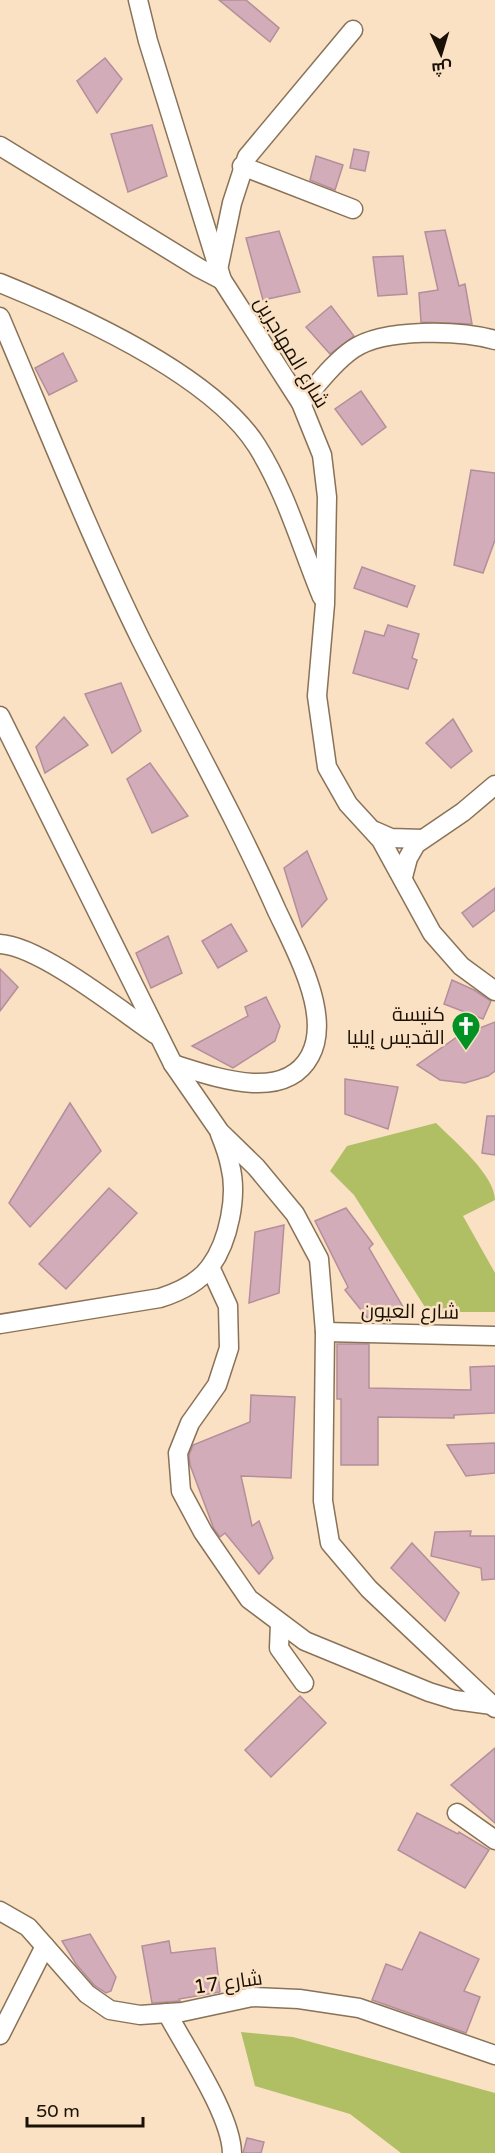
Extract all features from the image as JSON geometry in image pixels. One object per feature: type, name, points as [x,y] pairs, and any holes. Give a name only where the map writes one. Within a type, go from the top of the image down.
[{"type":"street","name":"شارع المهاجرين","points":[[138,0],[148,41],[220,274],[301,403],[322,455],[327,497],[325,604],[317,696],[327,767],[348,804],[375,831],[403,877],[432,933],[460,966],[495,991]]},
{"type":"street","points":[[0,146],[199,268],[220,274],[242,166],[275,122],[353,30]]},
{"type":"street","points":[[242,166],[353,209]]},
{"type":"street","points":[[0,284],[105,331],[184,376],[225,411],[255,443],[276,480],[325,604]]},
{"type":"street","points":[[0,317],[82,512],[140,638],[249,846],[308,980],[316,1006],[317,1024],[311,1054],[303,1067],[291,1076],[266,1083],[238,1081],[172,1064]]},
{"type":"street","points":[[301,403],[340,361],[354,349],[369,342],[447,331],[471,333],[495,340]]},
{"type":"street","points":[[0,716],[172,1064],[220,1132],[256,1167],[308,1235],[319,1259],[325,1332],[323,1501],[330,1543],[369,1589],[493,1706]]},
{"type":"street","points":[[403,877],[412,850],[422,839],[463,812],[495,785]]},
{"type":"street","name":"شارع المهاجرين","points":[[375,831],[397,839],[422,839]]},
{"type":"street","points":[[0,944],[10,944],[33,953],[156,1035]]},
{"type":"street","points":[[0,1324],[160,1298],[188,1286],[210,1267],[228,1224],[232,1198],[231,1167],[220,1132]]},
{"type":"street","points":[[210,1267],[228,1306],[229,1348],[218,1385],[190,1424],[178,1453],[181,1491],[203,1532],[249,1599],[305,1641],[429,1692],[455,1700],[493,1706]]},
{"type":"street","name":"شارع العيون","points":[[325,1332],[495,1335]]},
{"type":"street","points":[[280,1623],[279,1648],[304,1683]]},
{"type":"street","points":[[457,1813],[495,1840]]},
{"type":"street","name":"شارع 17","points":[[0,1911],[28,1927],[87,1994],[110,2010],[140,2015],[167,2013],[252,1998],[298,1999],[358,2008],[495,2055]]},
{"type":"street","points":[[0,2035],[45,1946]]},
{"type":"street","points":[[167,2013],[221,2113],[231,2142],[231,2153]]},
{"type":"green space","points":[[436,1123],[481,1169],[493,1190],[495,1200],[463,1216],[495,1273],[495,1312],[428,1312],[354,1195],[330,1171],[347,1146]]},
{"type":"green space","points":[[241,2032],[293,2037],[495,2093],[495,2153],[401,2153],[350,2114],[255,2086]]},
{"type":"building","points":[[219,0],[246,0],[279,28],[270,42]]},
{"type":"building","points":[[105,58],[122,79],[97,113],[77,81]]},
{"type":"building","points":[[152,125],[167,176],[128,192],[111,134]]},
{"type":"building","points":[[354,149],[369,152],[365,171],[350,168]]},
{"type":"building","points":[[316,156],[343,165],[335,190],[310,180]]},
{"type":"building","points":[[445,230],[459,286],[465,284],[472,324],[421,322],[419,293],[438,290],[425,232]]},
{"type":"building","points":[[279,231],[300,292],[263,300],[246,238]]},
{"type":"building","points":[[403,256],[407,294],[378,296],[373,257]]},
{"type":"building","points":[[331,306],[354,336],[330,354],[306,327]]},
{"type":"building","points":[[63,353],[77,381],[49,395],[35,368]]},
{"type":"building","points":[[361,391],[386,427],[362,445],[335,409]]},
{"type":"building","points":[[471,470],[495,473],[495,540],[483,573],[454,565]]},
{"type":"building","points":[[362,567],[415,586],[407,607],[354,588]]},
{"type":"building","points":[[388,625],[419,634],[412,658],[417,660],[408,689],[353,673],[365,631],[384,636]]},
{"type":"building","points":[[121,683],[141,731],[112,753],[85,694]]},
{"type":"building","points":[[64,717],[88,745],[45,773],[36,747]]},
{"type":"building","points":[[453,719],[472,751],[451,768],[426,743]]},
{"type":"building","points":[[150,763],[188,816],[152,833],[127,779]]},
{"type":"building","points":[[307,851],[327,899],[302,927],[284,868]]},
{"type":"building","points":[[495,888],[495,910],[473,927],[462,913]]},
{"type":"building","points":[[231,924],[247,951],[218,968],[202,941]]},
{"type":"building","points":[[168,936],[182,973],[151,988],[136,953]]},
{"type":"building","points":[[0,969],[18,987],[0,1011]]},
{"type":"building","points":[[452,980],[491,1001],[483,1019],[444,1004]]},
{"type":"building","points":[[266,997],[280,1026],[275,1041],[233,1068],[192,1046],[248,1016],[245,1007]]},
{"type":"building","name":"كنيسة القديس إيليا","points":[[495,1022],[495,1071],[488,1076],[465,1083],[440,1080],[417,1065],[457,1037]]},
{"type":"building","points":[[345,1079],[398,1087],[388,1129],[345,1114]]},
{"type":"building","points":[[70,1103],[101,1151],[30,1227],[9,1203]]},
{"type":"building","points":[[487,1116],[495,1116],[495,1155],[482,1153]]},
{"type":"building","points":[[109,1188],[137,1213],[66,1289],[39,1264]]},
{"type":"building","points":[[346,1208],[373,1244],[369,1248],[403,1307],[370,1321],[345,1290],[348,1287],[315,1221]]},
{"type":"building","points":[[284,1225],[279,1293],[249,1303],[255,1232]]},
{"type":"building","points":[[337,1344],[369,1344],[369,1388],[471,1390],[470,1367],[495,1366],[495,1413],[454,1415],[454,1418],[378,1417],[378,1465],[341,1465],[341,1399],[337,1399]]},
{"type":"building","points":[[251,1395],[295,1397],[291,1478],[241,1476],[252,1526],[259,1521],[273,1558],[259,1574],[225,1533],[220,1537],[214,1529],[190,1465],[189,1455],[193,1445],[250,1422]]},
{"type":"building","points":[[495,1443],[495,1473],[466,1476],[447,1445]]},
{"type":"building","points":[[471,1531],[470,1536],[495,1536],[495,1579],[482,1580],[481,1568],[431,1556],[435,1532]]},
{"type":"building","points":[[412,1543],[459,1593],[445,1621],[391,1568]]},
{"type":"building","points":[[300,1696],[326,1723],[271,1777],[245,1750]]},
{"type":"building","points":[[495,1748],[495,1823],[451,1785]]},
{"type":"building","points":[[417,1813],[458,1834],[459,1832],[489,1850],[465,1888],[398,1850]]},
{"type":"building","points":[[420,1932],[479,1959],[464,1991],[480,1997],[466,2033],[372,2000],[386,1964],[402,1970]]},
{"type":"building","points":[[90,1934],[116,1977],[111,1991],[106,1993],[95,1986],[76,1964],[62,1941]]},
{"type":"building","points":[[169,1941],[171,1953],[215,1948],[220,1992],[179,1999],[180,2001],[152,2003],[142,1946]]},
{"type":"building","points":[[247,2138],[264,2142],[261,2153],[243,2153]]},
{"type":"place","name":"كنيسة القديس إيليا","points":[[466,1052]]}]
